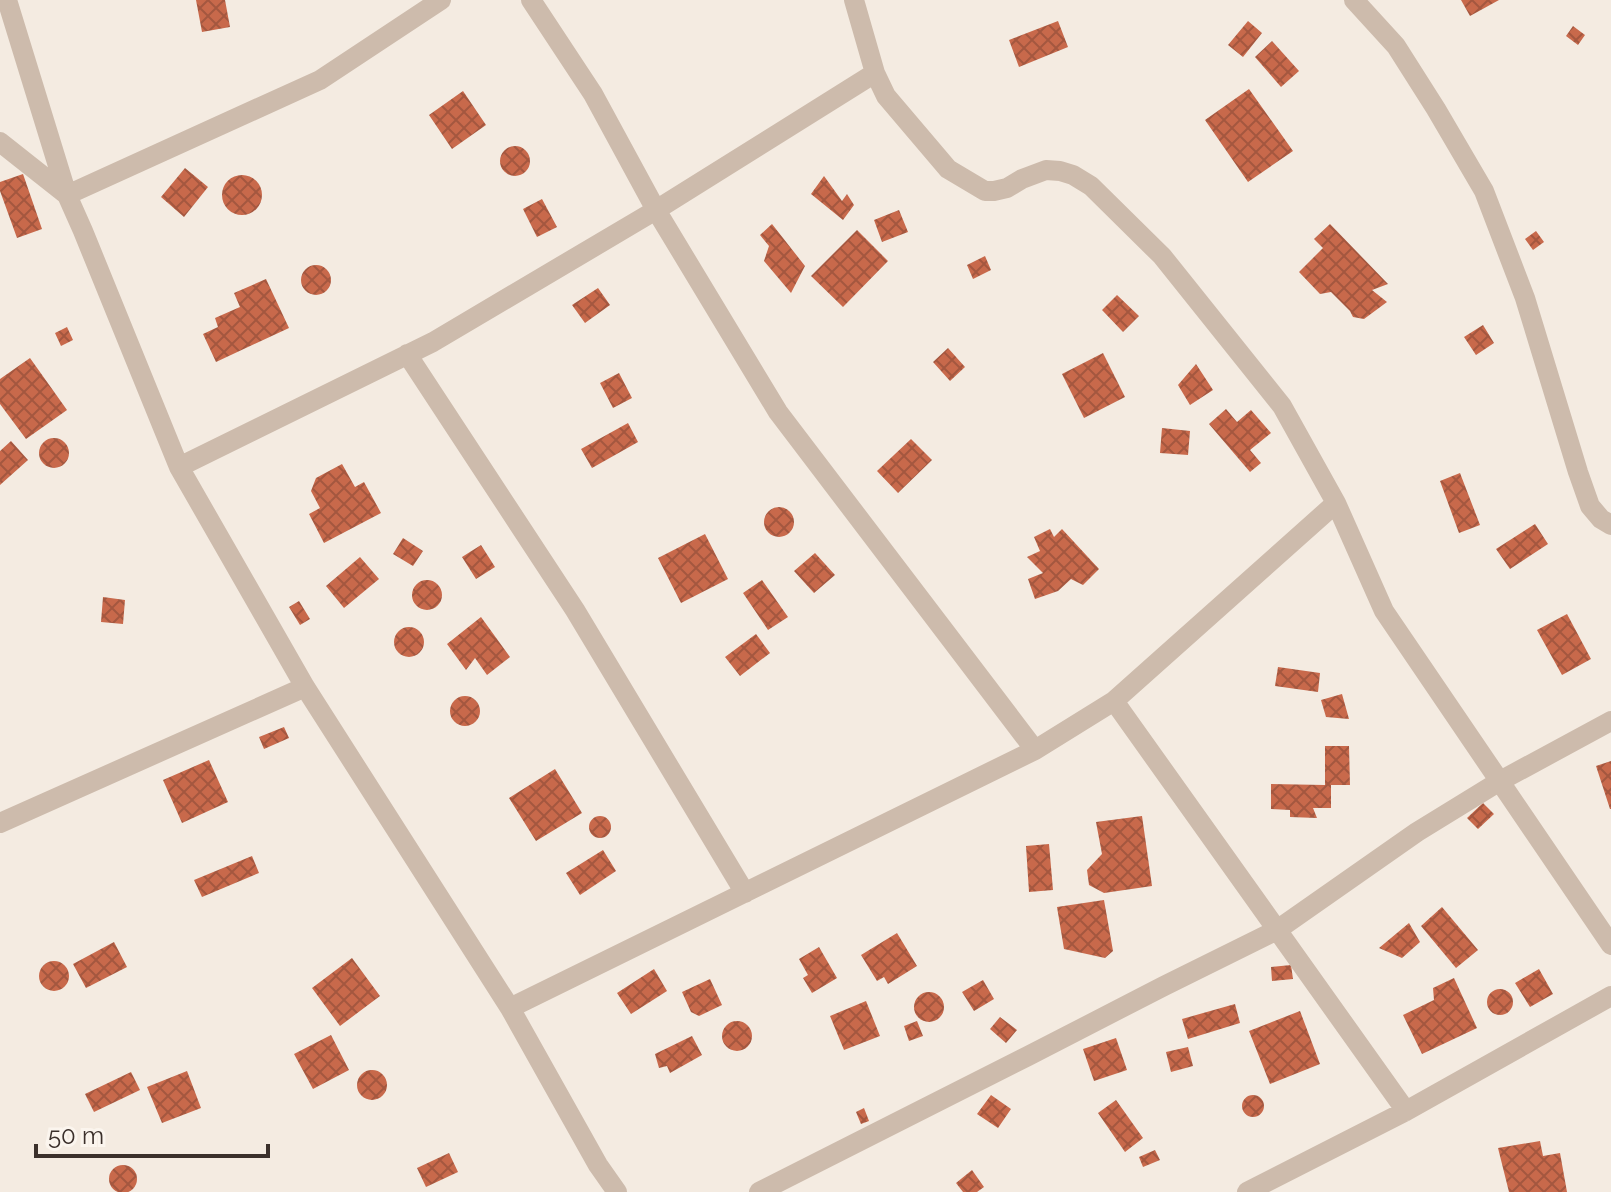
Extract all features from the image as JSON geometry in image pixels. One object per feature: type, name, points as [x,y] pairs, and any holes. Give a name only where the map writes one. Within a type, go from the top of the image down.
[{"type":"street","points":[[7,0],[67,195],[179,467],[305,687],[510,1008],[598,1165],[617,1192]]},
{"type":"street","points":[[67,195],[320,80],[441,0]]},
{"type":"street","points":[[531,0],[593,94],[656,210],[778,412],[1035,750]]},
{"type":"street","points":[[854,0],[875,73],[886,96],[948,169],[985,191],[1007,188],[1046,170],[1073,175],[1091,186],[1162,256],[1282,406],[1336,503],[1384,611],[1611,945]]},
{"type":"street","points":[[1354,0],[1396,46],[1484,191],[1525,298],[1590,506],[1611,525]]},
{"type":"street","points":[[179,467],[433,342],[656,210],[875,73]]},
{"type":"street","points":[[0,142],[67,195]]},
{"type":"street","points":[[407,354],[575,610],[745,893]]},
{"type":"street","points":[[510,1008],[1035,750],[1114,701],[1336,503]]},
{"type":"street","points":[[0,823],[305,687]]},
{"type":"street","points":[[1114,701],[1406,1111]]},
{"type":"street","points":[[759,1192],[1277,930],[1417,832],[1500,781],[1611,721]]},
{"type":"street","points":[[1247,1192],[1406,1111],[1611,996]]},
{"type":"building","points":[[196,0],[225,0],[230,27],[202,32]]},
{"type":"building","points":[[1461,0],[1499,0],[1470,16]]},
{"type":"building","points":[[1058,21],[1068,47],[1019,67],[1009,40]]},
{"type":"building","points":[[1248,21],[1262,33],[1243,57],[1228,45]]},
{"type":"building","points":[[1573,26],[1585,35],[1578,45],[1566,36]]},
{"type":"building","points":[[1272,41],[1299,71],[1281,87],[1255,57]]},
{"type":"building","points":[[1249,89],[1293,151],[1248,182],[1205,120]]},
{"type":"building","points":[[463,91],[486,125],[452,149],[429,115]]},
{"type":"building","points":[[515,146],[521,147],[529,155],[529,167],[521,175],[515,176],[509,175],[501,167],[500,161],[501,155],[509,147]]},
{"type":"building","points":[[185,168],[208,187],[184,217],[161,197]]},
{"type":"building","points":[[23,174],[42,229],[17,238],[0,191],[0,182]]},
{"type":"building","points":[[242,175],[256,181],[262,195],[256,209],[242,215],[228,209],[222,195],[228,181]]},
{"type":"building","points":[[824,176],[842,201],[847,194],[854,205],[843,220],[811,194]]},
{"type":"building","points":[[542,199],[557,227],[537,237],[523,209]]},
{"type":"building","points":[[899,210],[908,232],[882,242],[874,220]]},
{"type":"building","points":[[772,224],[805,266],[791,293],[764,261],[769,246],[760,235]]},
{"type":"building","points":[[1330,224],[1388,284],[1372,290],[1387,302],[1364,319],[1353,317],[1331,292],[1320,294],[1299,272],[1323,248],[1314,239]]},
{"type":"building","points":[[857,230],[888,261],[843,307],[811,276]]},
{"type":"building","points":[[1536,231],[1544,242],[1533,250],[1525,239]]},
{"type":"building","points":[[985,256],[991,270],[973,279],[967,265]]},
{"type":"building","points":[[316,265],[327,269],[331,280],[327,291],[316,295],[305,291],[301,280],[305,269]]},
{"type":"building","points":[[266,279],[289,328],[216,362],[203,334],[218,327],[215,318],[240,307],[234,293]]},
{"type":"building","points":[[598,288],[610,305],[585,323],[572,305]]},
{"type":"building","points":[[1117,295],[1139,316],[1123,332],[1102,310]]},
{"type":"building","points":[[1483,325],[1494,343],[1476,355],[1464,337]]},
{"type":"building","points":[[67,327],[73,340],[61,346],[55,333]]},
{"type":"building","points":[[948,348],[965,367],[950,381],[933,362]]},
{"type":"building","points":[[1103,353],[1125,397],[1084,418],[1062,374]]},
{"type":"building","points":[[30,358],[67,410],[26,439],[0,404],[0,379]]},
{"type":"building","points":[[1196,364],[1213,390],[1190,405],[1178,385]]},
{"type":"building","points":[[619,373],[632,398],[613,408],[600,383]]},
{"type":"building","points":[[1226,409],[1237,422],[1251,410],[1271,433],[1250,450],[1261,463],[1250,472],[1209,424]]},
{"type":"building","points":[[628,423],[638,442],[592,468],[581,449]]},
{"type":"building","points":[[1162,428],[1190,431],[1188,455],[1160,453]]},
{"type":"building","points":[[54,438],[64,443],[69,453],[64,463],[54,468],[44,463],[39,453],[44,443]]},
{"type":"building","points":[[911,439],[932,460],[898,493],[877,471]]},
{"type":"building","points":[[11,441],[28,460],[0,485],[0,451]]},
{"type":"building","points":[[342,464],[355,487],[364,482],[381,513],[324,543],[309,514],[320,508],[311,491],[316,478]]},
{"type":"building","points":[[1460,473],[1480,525],[1459,533],[1440,481]]},
{"type":"building","points":[[779,507],[789,512],[794,522],[789,532],[779,537],[769,532],[764,522],[769,512]]},
{"type":"building","points":[[1535,524],[1548,544],[1510,569],[1496,549]]},
{"type":"building","points":[[1050,529],[1054,537],[1062,529],[1099,569],[1083,585],[1071,579],[1058,591],[1035,599],[1028,579],[1043,573],[1027,557],[1040,551],[1034,537]]},
{"type":"building","points":[[705,534],[728,579],[681,603],[658,558]]},
{"type":"building","points":[[403,538],[423,551],[413,566],[393,554]]},
{"type":"building","points":[[481,545],[495,567],[476,579],[462,557]]},
{"type":"building","points":[[815,553],[835,575],[814,593],[794,571]]},
{"type":"building","points":[[360,557],[379,579],[344,608],[326,586]]},
{"type":"building","points":[[427,580],[437,585],[442,595],[437,605],[427,610],[417,605],[412,595],[417,585]]},
{"type":"building","points":[[762,580],[788,617],[768,630],[743,593]]},
{"type":"building","points":[[103,597],[125,600],[123,624],[101,622]]},
{"type":"building","points":[[299,601],[310,619],[300,625],[289,607]]},
{"type":"building","points":[[1567,614],[1591,659],[1562,675],[1537,630]]},
{"type":"building","points":[[481,617],[510,657],[487,675],[475,658],[466,670],[447,644]]},
{"type":"building","points":[[409,627],[419,632],[424,642],[419,652],[409,657],[399,652],[394,642],[399,632]]},
{"type":"building","points":[[756,634],[770,653],[740,676],[725,657]]},
{"type":"building","points":[[1278,667],[1320,673],[1318,692],[1275,686]]},
{"type":"building","points":[[1342,694],[1349,719],[1326,717],[1321,700]]},
{"type":"building","points":[[465,696],[475,701],[480,711],[475,721],[465,726],[455,721],[450,711],[455,701]]},
{"type":"building","points":[[284,727],[289,738],[264,749],[259,737]]},
{"type":"building","points":[[1325,746],[1349,746],[1350,785],[1331,785],[1331,808],[1313,808],[1317,818],[1290,817],[1290,810],[1271,809],[1271,784],[1325,785]]},
{"type":"building","points":[[209,760],[228,802],[182,823],[163,780]]},
{"type":"building","points":[[1611,761],[1611,809],[1610,809],[1596,766]]},
{"type":"building","points":[[555,769],[582,813],[536,841],[509,798]]},
{"type":"building","points":[[1483,803],[1494,814],[1478,829],[1467,818]]},
{"type":"building","points":[[600,816],[608,819],[611,827],[608,835],[600,838],[592,835],[589,827],[592,819]]},
{"type":"building","points":[[1142,816],[1152,886],[1104,893],[1089,885],[1087,870],[1102,854],[1096,822]]},
{"type":"building","points":[[1049,844],[1053,890],[1029,892],[1026,846]]},
{"type":"building","points":[[603,850],[616,871],[580,895],[566,873]]},
{"type":"building","points":[[252,856],[259,873],[202,897],[194,880]]},
{"type":"building","points":[[1104,900],[1113,951],[1105,958],[1064,949],[1057,907]]},
{"type":"building","points":[[1442,907],[1478,950],[1456,968],[1421,926]]},
{"type":"building","points":[[1409,923],[1420,942],[1402,958],[1379,948]]},
{"type":"building","points":[[897,933],[917,966],[888,984],[884,977],[877,981],[861,955]]},
{"type":"building","points":[[114,942],[127,967],[86,988],[73,964]]},
{"type":"building","points":[[819,947],[837,978],[812,993],[803,978],[808,975],[799,959]]},
{"type":"building","points":[[352,958],[380,996],[340,1026],[312,988]]},
{"type":"building","points":[[54,961],[64,966],[69,976],[64,986],[54,991],[44,986],[39,976],[44,966]]},
{"type":"building","points":[[1291,965],[1293,979],[1272,981],[1271,967]]},
{"type":"building","points":[[654,969],[667,991],[631,1014],[617,993]]},
{"type":"building","points":[[1539,969],[1553,994],[1530,1007],[1515,983]]},
{"type":"building","points":[[1454,978],[1477,1028],[1422,1054],[1403,1015],[1434,1000],[1433,988]]},
{"type":"building","points":[[710,979],[722,1005],[699,1016],[691,1012],[682,992]]},
{"type":"building","points":[[983,980],[994,999],[974,1011],[962,992]]},
{"type":"building","points":[[1500,989],[1510,992],[1513,1002],[1510,1012],[1500,1015],[1490,1012],[1487,1002],[1490,992]]},
{"type":"building","points":[[929,992],[939,997],[944,1007],[939,1017],[929,1022],[919,1017],[914,1007],[919,997]]},
{"type":"building","points":[[866,1001],[880,1036],[844,1050],[830,1016]]},
{"type":"building","points":[[1235,1004],[1240,1023],[1188,1039],[1182,1019]]},
{"type":"building","points":[[1300,1011],[1320,1064],[1270,1084],[1249,1031]]},
{"type":"building","points":[[1000,1017],[1017,1030],[1006,1043],[990,1029]]},
{"type":"building","points":[[737,1021],[747,1026],[752,1036],[747,1046],[737,1051],[727,1046],[722,1036],[727,1026]]},
{"type":"building","points":[[917,1021],[923,1036],[909,1041],[904,1026]]},
{"type":"building","points":[[331,1035],[349,1070],[313,1089],[294,1054]]},
{"type":"building","points":[[692,1036],[702,1055],[670,1073],[667,1066],[659,1068],[655,1054]]},
{"type":"building","points":[[1116,1038],[1127,1070],[1094,1081],[1083,1049]]},
{"type":"building","points":[[1188,1047],[1193,1066],[1171,1072],[1166,1052]]},
{"type":"building","points":[[372,1070],[382,1075],[387,1085],[382,1095],[372,1100],[362,1095],[357,1085],[362,1075]]},
{"type":"building","points":[[187,1071],[201,1108],[162,1123],[147,1087]]},
{"type":"building","points":[[131,1072],[140,1090],[94,1112],[85,1094]]},
{"type":"building","points":[[991,1095],[1011,1109],[998,1128],[977,1114]]},
{"type":"building","points":[[1253,1095],[1261,1098],[1264,1106],[1261,1114],[1253,1117],[1245,1114],[1242,1106],[1245,1098]]},
{"type":"building","points":[[1116,1100],[1143,1138],[1125,1152],[1098,1113]]},
{"type":"building","points":[[864,1108],[869,1121],[861,1124],[856,1112]]},
{"type":"building","points":[[1540,1141],[1543,1156],[1560,1153],[1567,1192],[1509,1192],[1498,1148]]},
{"type":"building","points":[[1155,1150],[1160,1160],[1143,1167],[1139,1157]]},
{"type":"building","points":[[449,1153],[458,1172],[426,1187],[417,1168]]},
{"type":"building","points":[[123,1165],[133,1169],[137,1179],[133,1189],[123,1193],[113,1189],[109,1179],[113,1169]]},
{"type":"building","points":[[972,1170],[984,1187],[977,1192],[963,1192],[956,1183]]}]
